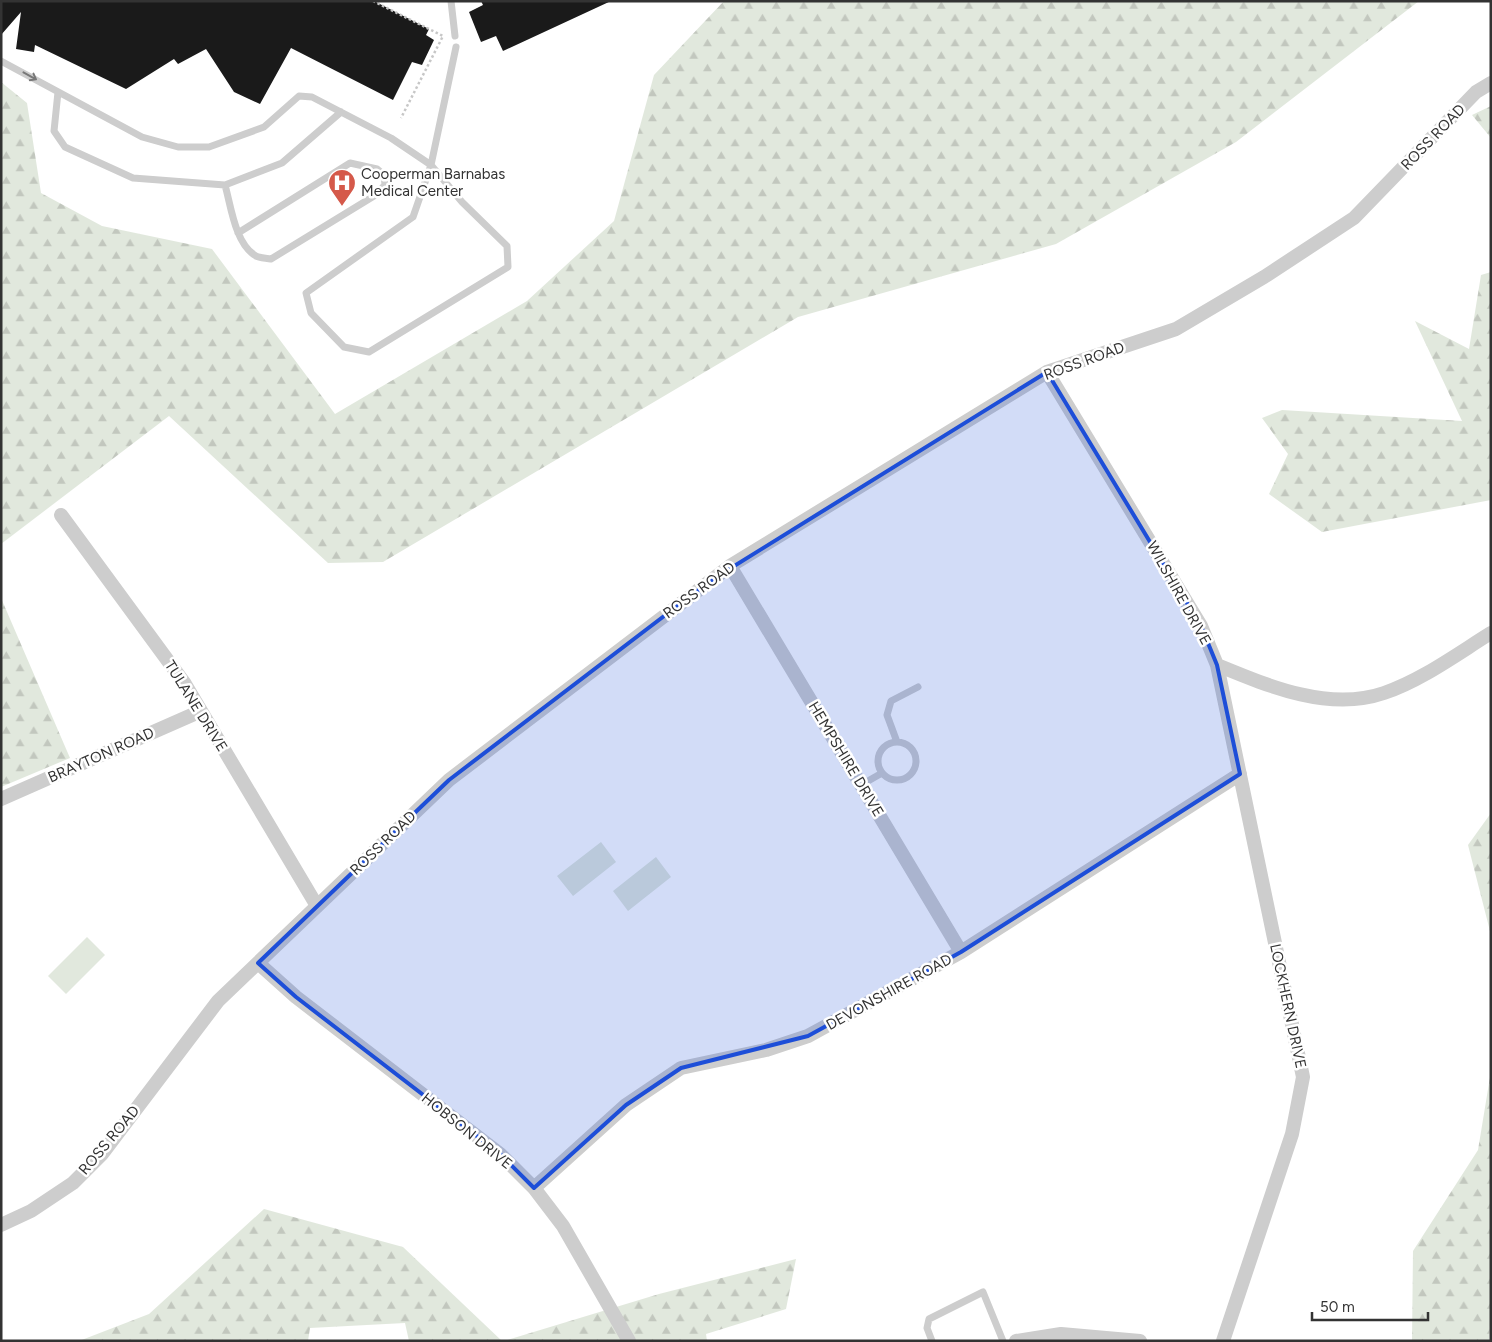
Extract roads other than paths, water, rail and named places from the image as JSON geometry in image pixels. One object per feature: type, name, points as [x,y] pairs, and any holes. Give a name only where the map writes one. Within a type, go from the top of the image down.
[{"type":"street","name":"ROSS ROAD","points":[[1,1225],[31,1211],[73,1182],[102,1154],[218,1001],[449,780],[730,566],[1047,372],[1176,329],[1264,277],[1354,218],[1476,92],[1491,83]]},
{"type":"street","name":"WILSHIRE DRIVE","points":[[1047,372],[1201,626],[1217,665]]},
{"type":"street","name":"TULANE DRIVE","points":[[61,515],[185,684],[317,906]]},
{"type":"street","name":"HEMPSHIRE DRIVE","points":[[730,566],[961,952]]},
{"type":"street","points":[[1217,665],[1298,693],[1340,700],[1383,693],[1419,677],[1491,633]]},
{"type":"street","name":"LOCKHERN DRIVE","points":[[1217,665],[1303,1078],[1292,1134],[1223,1341]]},
{"type":"street","name":"BRAYTON ROAD","points":[[1,799],[201,711]]},
{"type":"street","name":"DEVONSHIRE ROAD","points":[[534,1188],[626,1105],[681,1068],[766,1050],[808,1036],[961,952],[1240,774]]},
{"type":"street","name":"HOBSON DRIVE","points":[[258,963],[296,997],[500,1154],[534,1188],[563,1226],[629,1341]]},
{"type":"street","points":[[1016,1341],[1061,1334],[1140,1341]]},
{"type":"lane","points":[[451,1],[455,36]]},
{"type":"lane","points":[[1,61],[142,137],[178,147],[209,148],[264,127],[299,96],[312,97],[391,138],[431,164],[462,202],[506,246],[508,267],[369,352],[344,348],[311,313],[306,293],[413,217],[431,164],[456,47]]},
{"type":"lane","points":[[58,92],[54,131],[66,146],[133,178],[225,186],[282,163],[341,112]]},
{"type":"lane","points":[[225,186],[238,233],[243,243],[256,256],[271,259],[374,196],[385,185],[384,176],[377,169],[350,163],[238,233]]},
{"type":"lane","points":[[897,742],[887,715],[891,701],[918,687]]},
{"type":"lane","points":[[903,742],[913,749],[917,760],[913,772],[909,776],[898,780],[882,773],[879,755],[886,745],[903,742]]},
{"type":"lane","points":[[861,785],[882,773]]},
{"type":"lane","points":[[932,1341],[927,1328],[929,1319],[983,1292],[1003,1341]]},
{"type":"place","name":"Cooperman Barnabas Medical Center","points":[[342,207]]}]
